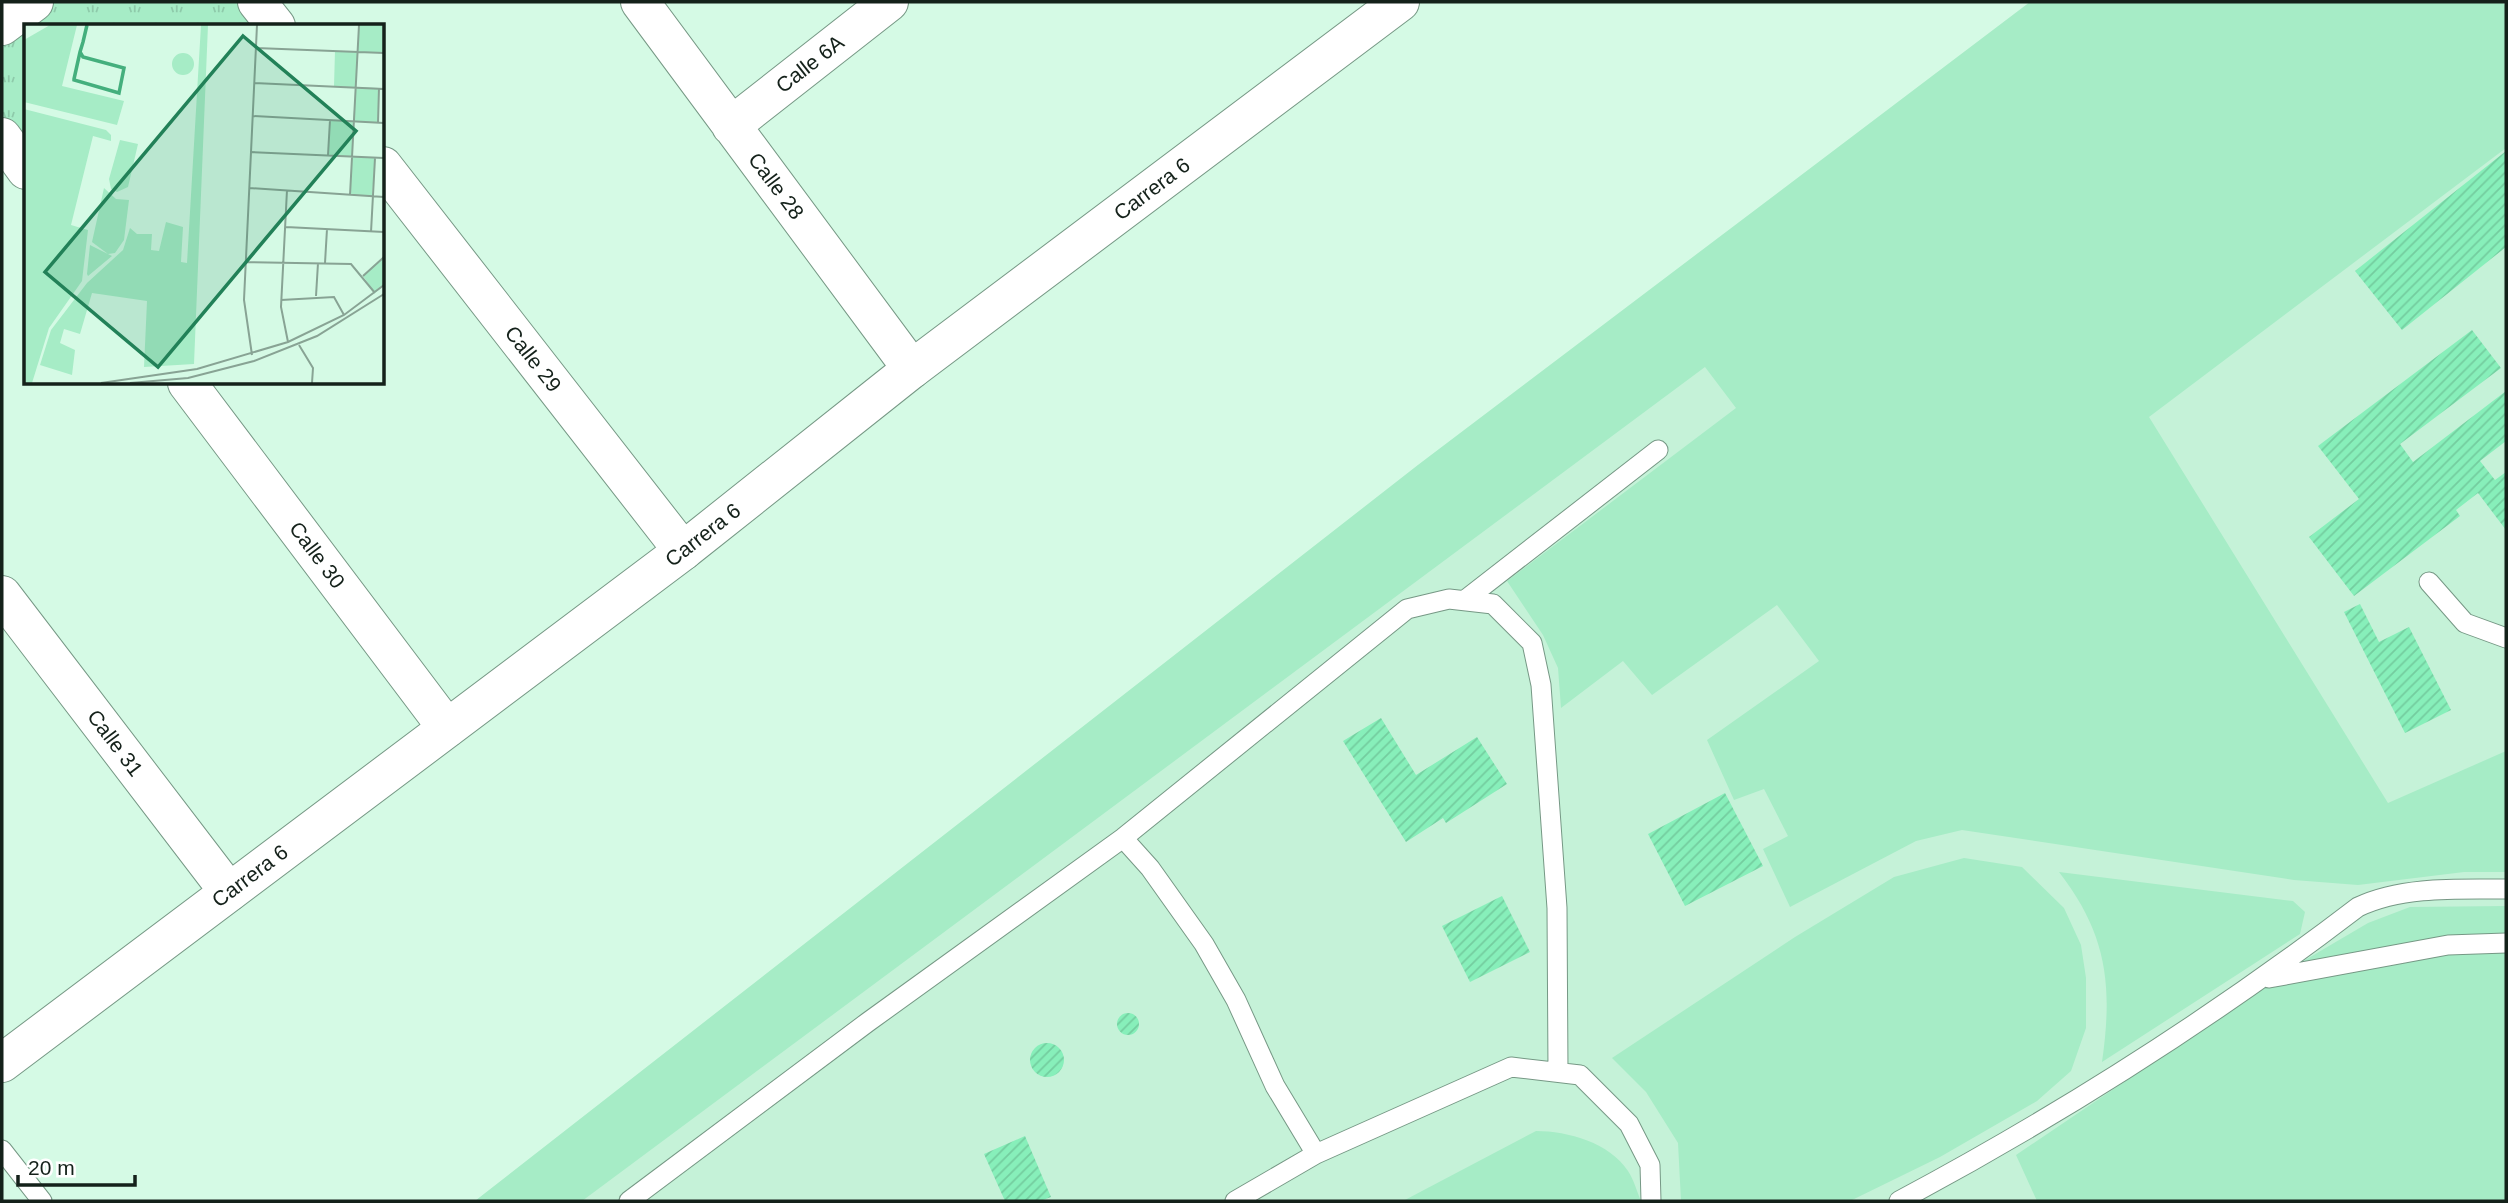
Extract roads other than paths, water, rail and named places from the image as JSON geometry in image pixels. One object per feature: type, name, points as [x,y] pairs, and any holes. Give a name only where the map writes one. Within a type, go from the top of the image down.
[{"type":"street","points":[[2,26],[34,2]]},
{"type":"street","points":[[257,2],[274,24]]},
{"type":"street","name":"Calle 28","points":[[640,2],[912,369]]},
{"type":"street","name":"Calle 6A","points":[[731,127],[889,2]]},
{"type":"street","name":"Carrera 6","points":[[3,1061],[682,551],[912,369],[1393,4]]},
{"type":"street","points":[[2,137],[24,167]]},
{"type":"street","name":"Calle 29","points":[[385,169],[682,551]]},
{"type":"street","name":"Calle 30","points":[[189,385],[447,727]]},
{"type":"street","name":"Calle 31","points":[[2,595],[229,892]]},
{"type":"lane","points":[[1465,600],[1658,450]]},
{"type":"lane","points":[[2429,582],[2465,624],[2506,638]]},
{"type":"lane","points":[[629,1201],[868,1022],[1123,838],[1408,610],[1449,599],[1493,604],[1532,643],[1541,685],[1557,908],[1558,1070]]},
{"type":"lane","points":[[1123,838],[1150,868],[1204,944],[1236,1000],[1275,1086],[1317,1154]]},
{"type":"lane","points":[[1899,1201],[2040,1123],[2140,1061],[2263,979],[2358,907],[2378,898],[2454,889],[2506,889]]},
{"type":"lane","points":[[2263,979],[2448,946],[2506,943]]},
{"type":"lane","points":[[1235,1201],[1317,1154],[1511,1067],[1558,1070],[1580,1075],[1629,1124],[1650,1165],[1651,1201]]},
{"type":"lane","points":[[2,1150],[42,1201]]}]
